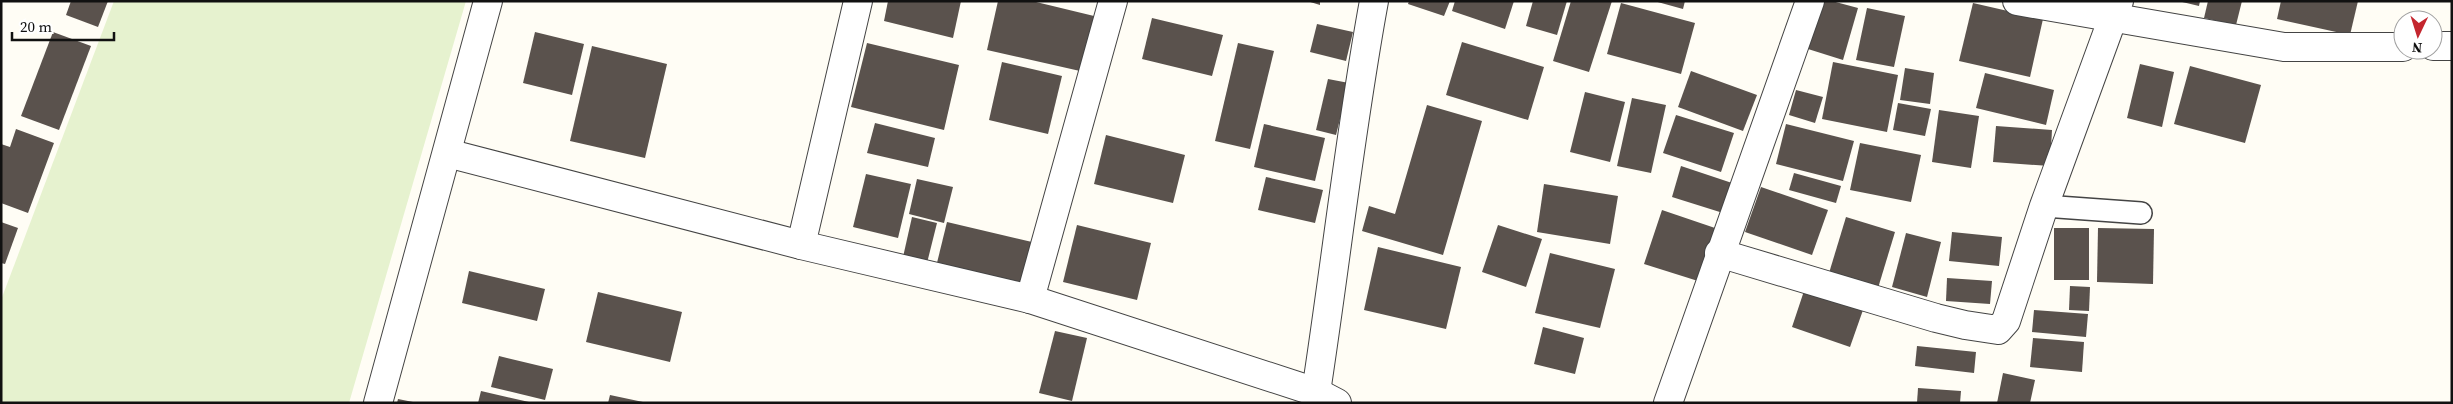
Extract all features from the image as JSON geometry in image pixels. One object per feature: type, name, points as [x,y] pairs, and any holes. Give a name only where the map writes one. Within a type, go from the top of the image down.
[{"type":"street","points":[[378,403],[488,1]]},
{"type":"street","points":[[801,244],[858,1]]},
{"type":"street","points":[[1030,299],[1113,1]]},
{"type":"street","points":[[447,152],[801,244],[1030,299],[1327,397],[1337,258],[1361,71],[1374,1]]},
{"type":"street","points":[[1668,403],[1810,1]]},
{"type":"street","points":[[2017,1],[2117,10],[2284,47],[2393,47]]},
{"type":"street","points":[[1720,253],[1936,318],[1974,327],[1998,330],[2006,321],[2044,206],[2117,10]]},
{"type":"lane","points":[[2044,206],[2141,214]]},
{"type":"green space","points":[[114,1],[466,1],[349,403],[1,403],[1,300]]},
{"type":"building","points":[[71,1],[108,1],[98,27],[66,15]]},
{"type":"building","points":[[888,1],[961,1],[953,38],[884,21]]},
{"type":"building","points":[[998,1],[1032,1],[1094,16],[1080,71],[987,50]]},
{"type":"building","points":[[1307,1],[1320,1],[1320,5]]},
{"type":"building","points":[[1409,1],[1450,1],[1444,16],[1408,4]]},
{"type":"building","points":[[1455,1],[1514,1],[1505,29],[1452,11]]},
{"type":"building","points":[[1533,1],[1567,1],[1557,35],[1526,26]]},
{"type":"building","points":[[1571,1],[1612,1],[1589,72],[1553,61]]},
{"type":"building","points":[[1654,1],[1685,1],[1683,9]]},
{"type":"building","points":[[1822,1],[1832,1],[1858,8],[1843,60],[1808,49]]},
{"type":"building","points":[[2178,1],[2200,1],[2199,6]]},
{"type":"building","points":[[2208,1],[2242,1],[2236,25],[2204,18]]},
{"type":"building","points":[[2281,1],[2358,1],[2350,35],[2277,19]]},
{"type":"building","points":[[1621,3],[1695,23],[1681,74],[1607,54]]},
{"type":"building","points":[[1973,3],[2043,19],[2030,77],[1959,61]]},
{"type":"building","points":[[1867,8],[1905,16],[1894,67],[1856,60]]},
{"type":"building","points":[[1152,18],[1223,35],[1212,76],[1142,59]]},
{"type":"building","points":[[1317,24],[1353,32],[1346,61],[1310,52]]},
{"type":"building","points":[[53,32],[91,46],[59,130],[21,116]]},
{"type":"building","points":[[535,32],[584,44],[572,95],[523,83]]},
{"type":"building","points":[[1462,42],[1544,67],[1528,120],[1446,95]]},
{"type":"building","points":[[867,43],[959,65],[944,130],[851,107]]},
{"type":"building","points":[[1238,43],[1274,51],[1250,149],[1215,141]]},
{"type":"building","points":[[592,46],[667,64],[645,158],[570,141]]},
{"type":"building","points":[[1002,62],[1062,76],[1048,134],[989,120]]},
{"type":"building","points":[[1833,62],[1898,75],[1887,132],[1822,119]]},
{"type":"building","points":[[2140,64],[2174,72],[2162,127],[2127,118]]},
{"type":"building","points":[[2190,66],[2261,85],[2245,143],[2174,124]]},
{"type":"building","points":[[1905,68],[1934,73],[1930,104],[1900,100]]},
{"type":"building","points":[[1691,71],[1757,95],[1743,131],[1678,107]]},
{"type":"building","points":[[1985,73],[2054,90],[2046,125],[1976,108]]},
{"type":"building","points":[[1328,79],[1349,83],[1336,135],[1316,130]]},
{"type":"building","points":[[1796,90],[1823,97],[1815,123],[1789,115]]},
{"type":"building","points":[[1585,92],[1625,102],[1610,162],[1570,152]]},
{"type":"building","points":[[1632,98],[1666,105],[1651,173],[1617,166]]},
{"type":"building","points":[[1898,103],[1931,109],[1925,136],[1893,130]]},
{"type":"building","points":[[1427,105],[1482,121],[1443,255],[1362,231],[1369,206],[1395,214]]},
{"type":"building","points":[[1939,110],[1979,116],[1971,168],[1932,162]]},
{"type":"building","points":[[1676,115],[1734,133],[1721,172],[1663,153]]},
{"type":"building","points":[[875,123],[935,138],[928,167],[867,153]]},
{"type":"building","points":[[1264,124],[1325,138],[1315,181],[1254,167]]},
{"type":"building","points":[[1786,124],[1854,141],[1843,181],[1776,164]]},
{"type":"building","points":[[1996,126],[2052,130],[2050,166],[1993,162]]},
{"type":"building","points":[[16,129],[54,143],[28,213],[1,203],[1,144],[10,147]]},
{"type":"building","points":[[1106,135],[1185,155],[1173,203],[1094,184]]},
{"type":"building","points":[[1860,143],[1921,155],[1911,202],[1850,190]]},
{"type":"building","points":[[1681,166],[1732,183],[1723,213],[1672,197]]},
{"type":"building","points":[[1794,173],[1841,186],[1836,203],[1789,190]]},
{"type":"building","points":[[866,174],[911,184],[898,238],[853,227]]},
{"type":"building","points":[[1266,177],[1323,190],[1315,223],[1258,210]]},
{"type":"building","points":[[917,179],[953,187],[944,223],[909,214]]},
{"type":"building","points":[[1544,184],[1618,196],[1610,244],[1537,232]]},
{"type":"building","points":[[1761,187],[1828,210],[1812,255],[1745,232]]},
{"type":"building","points":[[1662,210],[1715,228],[1698,281],[1644,264]]},
{"type":"building","points":[[912,217],[937,223],[925,271],[901,266]]},
{"type":"building","points":[[1846,217],[1895,232],[1875,298],[1826,283]]},
{"type":"building","points":[[1,222],[18,228],[5,264],[1,263]]},
{"type":"building","points":[[947,222],[1032,242],[1020,291],[935,271]]},
{"type":"building","points":[[1077,225],[1151,243],[1137,300],[1063,282]]},
{"type":"building","points":[[1498,225],[1542,239],[1526,287],[1482,272]]},
{"type":"building","points":[[2054,228],[2089,228],[2089,280],[2054,280]]},
{"type":"building","points":[[2098,228],[2154,229],[2153,284],[2097,282]]},
{"type":"building","points":[[1952,232],[2002,237],[1999,266],[1949,261]]},
{"type":"building","points":[[1906,233],[1941,242],[1927,297],[1892,287]]},
{"type":"building","points":[[1378,247],[1461,267],[1446,329],[1364,310]]},
{"type":"building","points":[[1550,253],[1615,269],[1600,328],[1535,313]]},
{"type":"building","points":[[469,271],[545,289],[537,321],[462,303]]},
{"type":"building","points":[[1947,278],[1992,281],[1990,304],[1946,301]]},
{"type":"building","points":[[2070,286],[2090,287],[2089,311],[2069,310]]},
{"type":"building","points":[[1804,291],[1863,310],[1850,347],[1792,327]]},
{"type":"building","points":[[598,292],[682,312],[670,362],[586,342]]},
{"type":"building","points":[[2034,310],[2088,314],[2086,337],[2032,332]]},
{"type":"building","points":[[1543,327],[1584,338],[1575,374],[1534,364]]},
{"type":"building","points":[[1055,331],[1087,338],[1072,401],[1039,393]]},
{"type":"building","points":[[2033,338],[2084,342],[2082,372],[2030,367]]},
{"type":"building","points":[[1917,346],[1976,352],[1974,373],[1915,366]]},
{"type":"building","points":[[499,356],[553,369],[545,400],[491,387]]},
{"type":"building","points":[[2003,373],[2035,380],[2030,403],[1997,403]]},
{"type":"building","points":[[1918,388],[1961,391],[1960,403],[1917,403]]},
{"type":"building","points":[[481,391],[529,402],[529,403],[478,403]]},
{"type":"building","points":[[610,395],[643,402],[643,403],[608,403]]},
{"type":"building","points":[[398,399],[413,402],[413,403],[397,403]]}]
